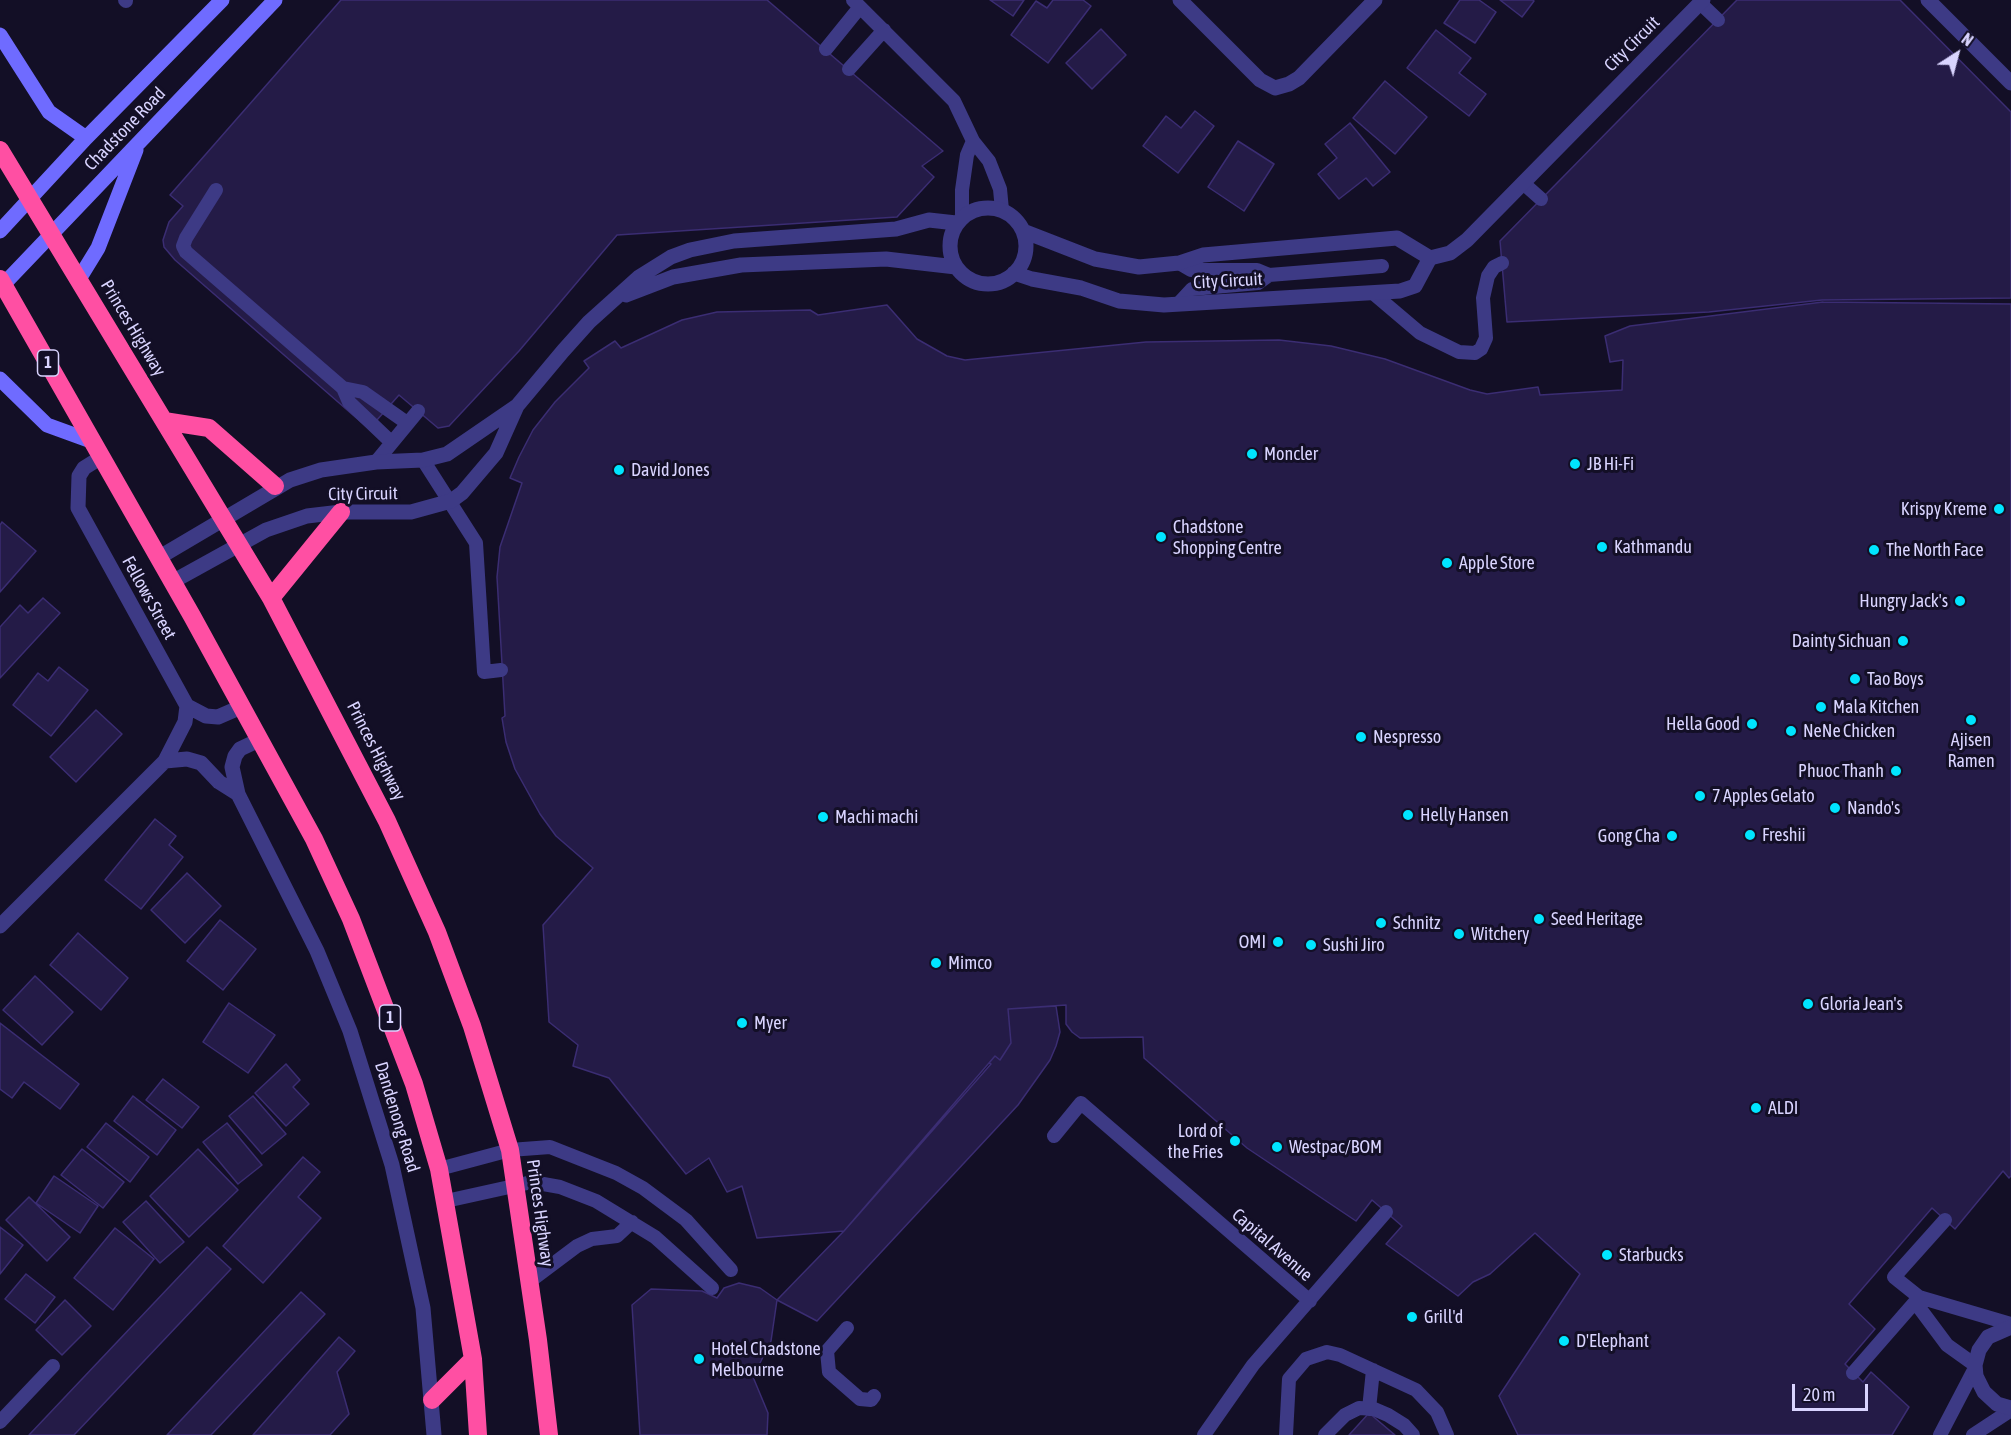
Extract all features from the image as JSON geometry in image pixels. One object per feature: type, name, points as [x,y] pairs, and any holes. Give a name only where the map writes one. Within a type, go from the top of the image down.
[{"type":"highway","name":"Princes Highway","points":[[0,150],[272,598],[387,821],[437,932],[475,1035],[510,1150],[549,1435]]},
{"type":"highway","name":"1","points":[[1,284],[172,582],[314,839],[355,928],[414,1084],[439,1169],[473,1359],[478,1435]]},
{"type":"highway","points":[[164,421],[209,428],[275,486]]},
{"type":"highway","points":[[272,598],[341,512]]},
{"type":"highway","points":[[432,1400],[473,1359]]},
{"type":"street","name":"Chadstone Road","points":[[0,231],[86,138],[222,0]]},
{"type":"street","name":"Chadstone Road","points":[[1,284],[52,234],[275,0]]},
{"type":"street","points":[[1180,0],[1260,80],[1275,88],[1299,78],[1375,0]]},
{"type":"street","points":[[1929,0],[2011,83]]},
{"type":"street","name":"City Circuit","points":[[1023,231],[1095,260],[1139,267],[1179,263],[1203,255],[1397,238],[1430,258],[1450,253],[1458,248],[1702,2]]},
{"type":"street","points":[[0,35],[49,112],[86,138]]},
{"type":"street","points":[[79,279],[98,248],[138,144]]},
{"type":"street","points":[[981,208],[1002,210],[1014,219],[1023,231],[1025,253],[1014,273],[1002,281],[988,284],[973,281],[956,267],[949,245],[959,220],[981,208]]},
{"type":"street","name":"City Circuit","points":[[158,558],[275,486],[321,470],[376,462],[423,460],[447,454],[517,406],[563,351],[606,307],[657,264],[690,250],[709,245],[896,229],[929,220],[959,220]]},
{"type":"street","name":"City Circuit","points":[[1014,273],[1129,303],[1179,303],[1374,294],[1415,286],[1430,258]]},
{"type":"street","name":"City Circuit","points":[[606,307],[652,284],[741,265],[886,259],[956,267]]},
{"type":"street","points":[[0,379],[47,425],[92,441]]},
{"type":"street","name":"City Circuit","points":[[172,582],[266,530],[307,516],[341,512],[400,513],[451,501],[462,493],[496,453],[517,406]]},
{"type":"street","name":"Fellows Street","points":[[100,458],[84,468],[79,476],[78,508],[187,706]]},
{"type":"street","points":[[0,926],[165,761],[169,750],[182,732],[187,706],[206,716],[218,717],[241,707]]},
{"type":"street","name":"Dandenong Road","points":[[258,740],[240,749],[235,756],[232,766],[238,794],[317,951],[350,1031],[375,1108],[392,1165],[411,1244],[423,1308],[434,1435]]},
{"type":"street","points":[[165,761],[187,759],[201,763],[219,782],[238,794]]},
{"type":"street","points":[[2011,1325],[1988,1337],[1979,1350],[1975,1366],[1984,1392],[1997,1404],[2011,1409]]},
{"type":"lane","points":[[1702,2],[1718,20]]},
{"type":"lane","points":[[826,49],[857,3],[954,101],[974,141],[990,161],[1000,189],[1002,210]]},
{"type":"lane","points":[[849,69],[884,30]]},
{"type":"lane","points":[[959,220],[967,155],[974,141]]},
{"type":"lane","points":[[1523,183],[1541,199]]},
{"type":"lane","points":[[216,190],[186,238],[183,246],[186,252],[343,388],[349,402],[390,441]]},
{"type":"lane","points":[[1179,263],[1191,270],[1257,270],[1269,275],[1382,266]]},
{"type":"lane","points":[[1374,294],[1420,333],[1459,352],[1475,352],[1481,349],[1486,338],[1485,287],[1494,267],[1502,263]]},
{"type":"lane","points":[[1179,303],[1192,289],[1258,283],[1269,275]]},
{"type":"lane","points":[[343,388],[363,392],[407,423]]},
{"type":"lane","points":[[376,462],[390,441],[418,411]]},
{"type":"lane","points":[[423,460],[476,543],[484,672],[501,670]]},
{"type":"lane","name":"Capital Avenue","points":[[1054,1136],[1081,1103],[1310,1301],[1248,1360],[1204,1435]]},
{"type":"lane","points":[[439,1169],[510,1150],[550,1147],[634,1183],[686,1220],[731,1270]]},
{"type":"lane","points":[[446,1201],[532,1182],[560,1187],[596,1201],[632,1222],[687,1263],[712,1288]]},
{"type":"lane","points":[[1310,1301],[1386,1212]]},
{"type":"lane","points":[[1940,1435],[1975,1366],[1947,1346],[1917,1300],[1894,1277],[1945,1220]]},
{"type":"lane","points":[[529,1282],[576,1246],[592,1239],[617,1236],[632,1222]]},
{"type":"lane","points":[[1917,1300],[2011,1325]]},
{"type":"lane","points":[[1853,1373],[1917,1300]]},
{"type":"lane","points":[[847,1328],[827,1351],[829,1372],[860,1399],[865,1401],[874,1396]]},
{"type":"lane","points":[[1286,1435],[1288,1378],[1299,1364],[1317,1354],[1328,1352],[1416,1390],[1437,1412],[1447,1435]]},
{"type":"lane","points":[[0,1422],[53,1366]]},
{"type":"lane","points":[[1369,1409],[1372,1370]]},
{"type":"lane","points":[[1325,1435],[1345,1415],[1359,1408],[1369,1409],[1395,1419],[1413,1435]]},
{"type":"lane","points":[[1973,1435],[2011,1409]]},
{"type":"building","points":[[341,0],[767,0],[943,151],[922,166],[934,177],[897,217],[617,235],[519,351],[449,426],[438,428],[399,395],[369,429],[175,260],[164,247],[163,240],[169,222],[183,206],[170,195]]},
{"type":"building","points":[[990,0],[1024,0],[1013,16]]},
{"type":"building","points":[[1053,0],[1083,0],[1091,6],[1048,63],[1011,35],[1036,1],[1047,8]]},
{"type":"building","points":[[1460,0],[1479,0],[1496,12],[1475,43],[1444,23]]},
{"type":"building","points":[[1500,0],[1533,0],[1534,1],[1522,17]]},
{"type":"building","points":[[1737,0],[1900,0],[2011,112],[2011,298],[1822,300],[1709,312],[1507,322],[1500,241]]},
{"type":"building","points":[[1101,29],[1126,55],[1092,89],[1066,63]]},
{"type":"building","points":[[1436,30],[1471,58],[1459,73],[1486,94],[1469,116],[1407,68]]},
{"type":"building","points":[[1385,81],[1427,117],[1395,154],[1353,118]]},
{"type":"building","points":[[1195,111],[1214,126],[1178,173],[1143,146],[1166,116],[1181,128]]},
{"type":"building","points":[[1350,123],[1390,172],[1373,186],[1366,178],[1339,199],[1318,174],[1337,158],[1325,144]]},
{"type":"building","points":[[1238,141],[1274,164],[1244,211],[1208,187]]},
{"type":"building","name":"Chadstone Shopping Centre","points":[[1823,302],[2011,304],[2011,1176],[2009,1178],[2003,1171],[1955,1229],[1932,1208],[1849,1304],[1875,1329],[1845,1364],[1863,1382],[1871,1372],[1909,1407],[1892,1435],[1518,1435],[1499,1396],[1580,1274],[1535,1233],[1490,1274],[1473,1282],[1458,1296],[1386,1244],[1402,1226],[1372,1200],[1356,1221],[1247,1148],[1144,1058],[1143,1037],[1080,1038],[1066,1024],[1066,1005],[1008,1009],[1011,1043],[1000,1060],[995,1056],[989,1063],[991,1064],[844,1231],[757,1238],[742,1186],[727,1192],[709,1158],[686,1174],[609,1078],[573,1066],[578,1045],[549,1022],[543,925],[593,868],[556,836],[540,814],[515,769],[506,742],[502,718],[505,716],[497,577],[500,547],[522,483],[510,478],[519,457],[533,430],[555,402],[589,368],[584,361],[615,341],[621,348],[682,320],[717,312],[810,310],[818,315],[887,305],[917,339],[947,356],[965,360],[1146,342],[1279,340],[1331,346],[1385,359],[1487,394],[1538,387],[1540,395],[1622,390],[1623,360],[1610,362],[1605,336],[1630,326]]},
{"type":"building","points":[[2,522],[36,551],[0,592],[0,525]]},
{"type":"building","points":[[43,598],[60,613],[0,678],[0,627],[20,605],[28,613]]},
{"type":"building","points":[[59,667],[88,690],[51,736],[13,705],[38,673],[48,681]]},
{"type":"building","points":[[96,710],[122,734],[76,782],[50,757]]},
{"type":"building","points":[[155,819],[176,836],[169,845],[183,857],[141,909],[105,880]]},
{"type":"building","points":[[187,873],[221,906],[185,943],[151,910]]},
{"type":"building","points":[[220,920],[256,949],[223,990],[187,961]]},
{"type":"building","points":[[78,933],[128,978],[101,1010],[50,965]]},
{"type":"building","points":[[35,976],[73,1012],[42,1045],[3,1010]]},
{"type":"building","points":[[229,1003],[275,1035],[248,1073],[203,1042]]},
{"type":"building","points":[[1056,1006],[1060,1032],[1056,1046],[1050,1060],[1018,1105],[817,1321],[777,1300],[844,1231],[995,1056],[1000,1060],[1011,1043],[1008,1009]]},
{"type":"building","points":[[0,1023],[79,1084],[60,1109],[24,1082],[12,1098],[0,1089]]},
{"type":"building","points":[[286,1064],[300,1080],[293,1087],[309,1104],[286,1126],[255,1093]]},
{"type":"building","points":[[163,1079],[199,1107],[182,1128],[146,1100]]},
{"type":"building","points":[[133,1096],[176,1130],[157,1155],[114,1121]]},
{"type":"building","points":[[253,1096],[286,1134],[262,1154],[229,1116]]},
{"type":"building","points":[[106,1123],[149,1157],[130,1182],[87,1147]]},
{"type":"building","points":[[227,1123],[262,1165],[238,1184],[203,1142]]},
{"type":"building","points":[[82,1149],[124,1182],[103,1208],[61,1175]]},
{"type":"building","points":[[198,1149],[238,1190],[189,1237],[150,1196]]},
{"type":"building","points":[[303,1157],[320,1172],[298,1197],[321,1218],[263,1283],[223,1246]]},
{"type":"building","points":[[54,1176],[98,1206],[80,1233],[36,1203]]},
{"type":"building","points":[[29,1197],[70,1237],[47,1261],[6,1220]]},
{"type":"building","points":[[146,1201],[184,1242],[160,1263],[123,1222]]},
{"type":"building","points":[[0,1227],[23,1245],[0,1274]]},
{"type":"building","points":[[115,1228],[154,1259],[113,1310],[74,1278]]},
{"type":"building","points":[[207,1247],[231,1269],[74,1435],[29,1435]]},
{"type":"building","points":[[26,1274],[55,1297],[35,1323],[5,1299]]},
{"type":"building","name":"Hotel Chadstone Melbourne","points":[[739,1283],[760,1288],[777,1300],[771,1341],[753,1377],[768,1413],[767,1435],[640,1435],[632,1305],[651,1289],[702,1291],[717,1298],[724,1288]]},
{"type":"building","points":[[301,1292],[325,1314],[211,1435],[167,1435]]},
{"type":"building","points":[[65,1300],[91,1326],[62,1355],[36,1330]]},
{"type":"building","points":[[339,1337],[355,1351],[337,1372],[349,1414],[330,1435],[253,1435]]},
{"type":"building","points":[[1369,1413],[1395,1435],[1349,1435]]},
{"type":"place","name":"Moncler","points":[[1252,454]]},
{"type":"place","name":"JB Hi-Fi","points":[[1575,464]]},
{"type":"place","name":"David Jones","points":[[619,470]]},
{"type":"place","name":"Krispy Kreme","points":[[1999,509]]},
{"type":"place","name":"Chadstone Shopping Centre","points":[[1161,537]]},
{"type":"place","name":"Kathmandu","points":[[1602,547]]},
{"type":"place","name":"The North Face","points":[[1874,550]]},
{"type":"place","name":"Apple Store","points":[[1447,563]]},
{"type":"place","name":"Hungry Jack's","points":[[1960,601]]},
{"type":"place","name":"Dainty Sichuan","points":[[1903,641]]},
{"type":"place","name":"Tao Boys","points":[[1855,679]]},
{"type":"place","name":"Mala Kitchen","points":[[1821,707]]},
{"type":"place","name":"Ajisen Ramen","points":[[1971,720]]},
{"type":"place","name":"Hella Good","points":[[1752,724]]},
{"type":"place","name":"NeNe Chicken","points":[[1791,731]]},
{"type":"place","name":"Nespresso","points":[[1361,737]]},
{"type":"place","name":"Phuoc Thanh","points":[[1896,771]]},
{"type":"place","name":"7 Apples Gelato","points":[[1700,796]]},
{"type":"place","name":"Nando's","points":[[1835,808]]},
{"type":"place","name":"Helly Hansen","points":[[1408,815]]},
{"type":"place","name":"Machi machi","points":[[823,817]]},
{"type":"place","name":"Freshii","points":[[1750,835]]},
{"type":"place","name":"Gong Cha","points":[[1672,836]]},
{"type":"place","name":"Seed Heritage","points":[[1539,919]]},
{"type":"place","name":"Schnitz","points":[[1381,923]]},
{"type":"place","name":"Witchery","points":[[1459,934]]},
{"type":"place","name":"OMI","points":[[1278,942]]},
{"type":"place","name":"Sushi Jiro","points":[[1311,945]]},
{"type":"place","name":"Mimco","points":[[936,963]]},
{"type":"place","name":"Gloria Jean's","points":[[1808,1004]]},
{"type":"place","name":"Myer","points":[[742,1023]]},
{"type":"place","name":"ALDI","points":[[1756,1108]]},
{"type":"place","name":"Lord of the Fries","points":[[1235,1141]]},
{"type":"place","name":"Westpac/BOM","points":[[1277,1147]]},
{"type":"place","name":"Starbucks","points":[[1607,1255]]},
{"type":"place","name":"Grill'd","points":[[1412,1317]]},
{"type":"place","name":"D'Elephant","points":[[1564,1341]]},
{"type":"place","name":"Hotel Chadstone Melbourne","points":[[699,1359]]}]
